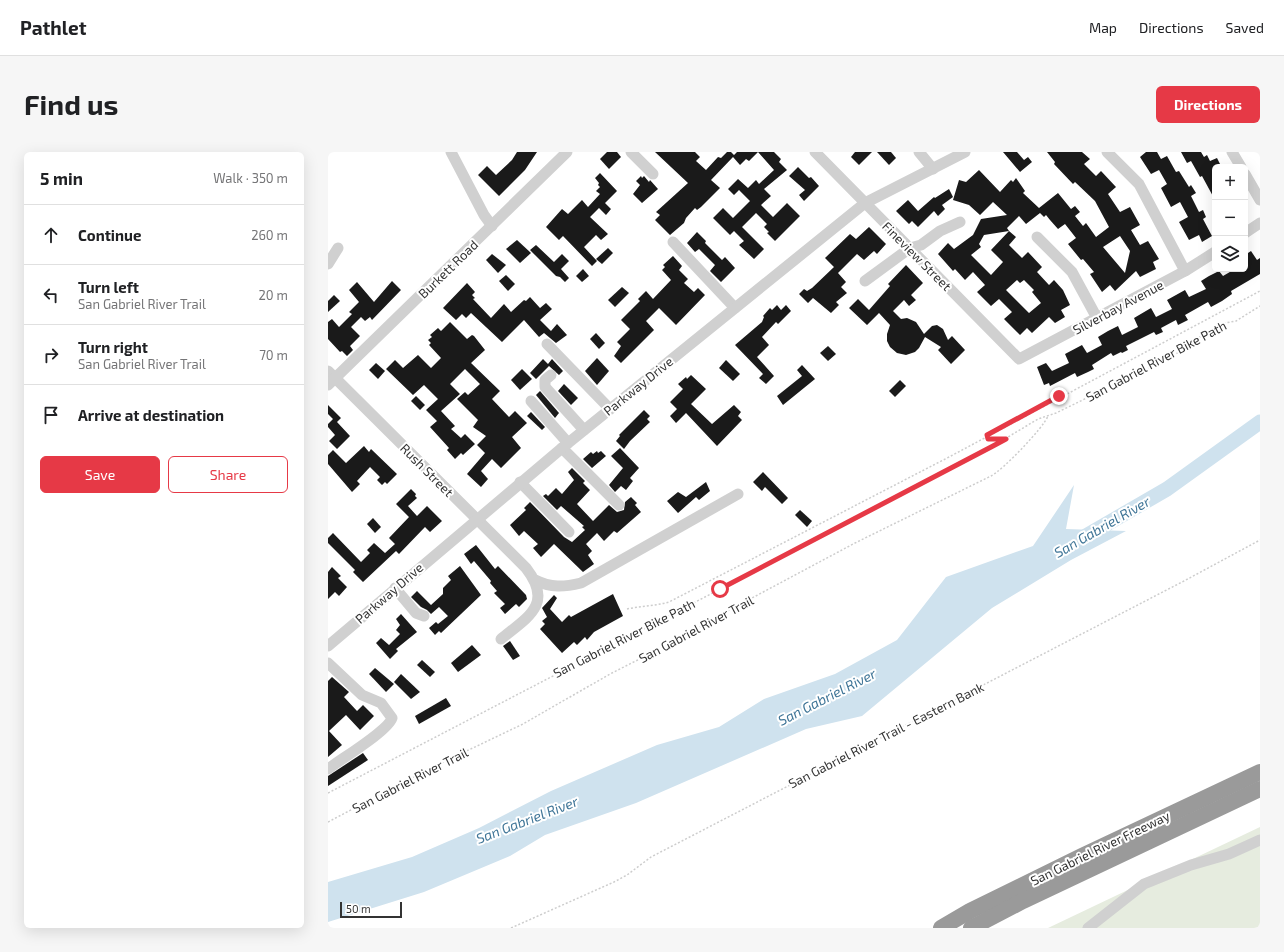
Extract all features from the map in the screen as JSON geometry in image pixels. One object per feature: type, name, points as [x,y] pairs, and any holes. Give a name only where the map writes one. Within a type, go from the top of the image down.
[{"type":"highway","name":"San Gabriel River Freeway","points":[[941,928],[970,911],[1075,859],[1260,772]]},
{"type":"highway","points":[[961,928],[1009,902],[1260,783]]},
{"type":"highway","points":[[971,928],[1029,898],[1260,789]]},
{"type":"highway","name":"San Gabriel River Freeway","points":[[990,928],[1028,908],[1260,800]]},
{"type":"street","points":[[451,152],[492,226]]},
{"type":"street","name":"Burkett Road","points":[[330,378],[492,226],[567,152]]},
{"type":"street","points":[[631,152],[652,174]]},
{"type":"street","name":"Fineview Street","points":[[815,152],[1019,360]]},
{"type":"street","points":[[919,152],[933,169]]},
{"type":"street","points":[[1107,152],[1139,184],[1185,271]]},
{"type":"street","points":[[1232,152],[1239,164]]},
{"type":"street","name":"Parkway Drive","points":[[328,646],[520,482],[865,203],[962,153]]},
{"type":"street","points":[[1248,179],[1260,200]]},
{"type":"street","points":[[865,281],[910,248],[921,245],[940,231],[960,222]]},
{"type":"street","points":[[1248,231],[1260,223]]},
{"type":"street","points":[[1037,237],[1072,272],[1097,318]]},
{"type":"street","points":[[673,242],[735,308]]},
{"type":"street","points":[[328,264],[338,248]]},
{"type":"street","name":"Silverbay Avenue","points":[[1019,360],[1185,271],[1212,254]]},
{"type":"street","points":[[547,344],[610,409]]},
{"type":"street","points":[[551,375],[545,380],[545,388],[584,430]]},
{"type":"street","name":"Rush Street","points":[[330,378],[526,568],[535,580]]},
{"type":"street","points":[[531,400],[565,445],[619,505]]},
{"type":"street","points":[[520,482],[569,532]]},
{"type":"street","points":[[535,580],[554,586],[565,587],[580,583],[738,494]]},
{"type":"street","points":[[501,639],[532,614],[538,600],[538,590],[535,580]]},
{"type":"street","points":[[395,588],[416,613],[424,616]]},
{"type":"street","points":[[328,663],[362,695],[381,703],[392,718],[391,723],[382,731],[328,769]]},
{"type":"street","points":[[1088,928],[1144,884],[1191,865],[1229,854],[1260,840]]},
{"type":"path","points":[[627,609],[641,606],[655,606],[669,602],[949,457],[987,435],[1260,291]]},
{"type":"path","name":"San Gabriel River Bike Path","points":[[328,793],[972,458],[1006,439],[1032,422],[1056,413],[1173,356],[1207,332],[1225,323],[1236,320],[1260,306]]},
{"type":"path","name":"San Gabriel River Trail","points":[[328,822],[429,769],[523,724],[610,674],[683,638],[722,614],[855,543],[991,476],[1007,464],[1048,416]]},
{"type":"path","points":[[987,435],[988,439],[992,440],[1006,439]]},
{"type":"path","name":"San Gabriel River Trail - Eastern Bank","points":[[511,928],[614,882],[627,875],[651,857],[1178,585],[1260,540]]},
{"type":"shaded area","points":[[1260,827],[1260,928],[1048,928]]},
{"type":"water","points":[[1074,485],[1066,529],[1126,531],[1071,560],[992,608],[862,716],[806,729],[636,803],[545,835],[510,856],[424,892],[328,922],[328,882],[412,857],[479,828],[551,791],[657,745],[719,727],[764,699],[835,674],[897,640],[946,577],[1033,546]]},
{"type":"building","points":[[517,152],[537,152],[525,170],[499,196],[478,175],[487,166],[496,175],[512,160]]},
{"type":"building","points":[[607,152],[617,152],[621,157],[609,169],[600,159]]},
{"type":"building","points":[[655,152],[695,152],[700,157],[696,161],[706,170],[718,157],[721,158],[727,152],[731,152],[734,155],[737,152],[758,152],[749,161],[746,159],[740,165],[733,157],[711,180],[720,188],[701,207],[697,210],[695,208],[686,218],[684,223],[670,235],[655,220],[660,215],[656,212],[688,183]]},
{"type":"building","points":[[758,152],[774,152],[781,159],[779,162],[787,170],[764,189],[771,196],[761,205],[773,217],[787,203],[800,216],[775,241],[767,233],[769,232],[764,227],[767,224],[756,213],[742,227],[764,249],[754,259],[739,245],[744,241],[734,231],[730,235],[713,218],[723,208],[733,218],[750,201],[739,190],[734,195],[728,189],[738,179],[748,188],[756,180],[759,184],[774,170]]},
{"type":"building","points":[[855,152],[872,152],[859,165],[851,157]]},
{"type":"building","points":[[877,152],[891,152],[896,158],[889,165]]},
{"type":"building","points":[[1003,152],[1017,152],[1024,160],[1028,157],[1032,162],[1020,172]]},
{"type":"building","points":[[1047,152],[1082,152],[1090,159],[1084,164],[1096,176],[1101,171],[1116,187],[1108,194],[1120,212],[1130,207],[1140,225],[1131,230],[1140,245],[1148,241],[1159,259],[1153,262],[1156,269],[1140,277],[1136,271],[1115,291],[1110,285],[1102,292],[1090,274],[1094,272],[1083,259],[1081,260],[1068,244],[1076,238],[1065,224],[1058,229],[1046,215],[1044,217],[1040,213],[1026,224],[1019,216],[1007,228],[1016,237],[1009,245],[1022,258],[1028,252],[1042,267],[1037,272],[1049,285],[1054,280],[1063,290],[1070,305],[1061,310],[1065,317],[1055,323],[1049,317],[1032,333],[1027,328],[1020,335],[1004,319],[1012,312],[999,299],[991,306],[977,292],[985,285],[973,272],[965,280],[955,269],[953,271],[938,254],[948,243],[954,249],[973,235],[981,219],[1007,215],[993,202],[980,215],[969,205],[953,200],[959,180],[966,182],[979,170],[1000,192],[1011,180],[1013,182],[1016,178],[1025,191],[1023,193],[1039,208],[1058,193],[1071,209],[1075,206],[1080,212],[1075,216],[1083,226],[1086,223],[1096,237],[1109,227],[1095,201],[1075,182],[1073,184],[1054,164],[1055,162]],"holes":[[[1009,231],[991,250],[1003,262],[991,275],[971,255],[981,247],[979,244],[984,235]],[[1120,236],[1130,251],[1125,273],[1103,247]],[[1017,280],[1020,283],[1024,280],[1034,290],[1032,292],[1041,303],[1029,313],[1006,290]]]},
{"type":"building","points":[[1146,152],[1157,152],[1161,159],[1167,156],[1176,172],[1179,171],[1189,187],[1191,185],[1196,193],[1191,196],[1199,212],[1203,210],[1206,217],[1203,219],[1212,236],[1202,242],[1199,235],[1189,240],[1179,222],[1188,217],[1180,202],[1171,207],[1161,188],[1167,184],[1159,170],[1151,174],[1140,157]]},
{"type":"building","points":[[1181,152],[1201,152],[1204,157],[1207,155],[1210,161],[1217,158],[1220,164],[1212,164],[1212,194],[1202,176],[1200,177],[1191,161],[1187,163]]},
{"type":"building","points":[[798,167],[809,178],[811,177],[819,186],[804,201],[799,195],[805,190],[789,176]]},
{"type":"building","points":[[600,173],[617,191],[605,203],[611,209],[606,215],[599,208],[590,217],[608,234],[601,240],[596,235],[584,247],[597,261],[592,266],[563,236],[559,240],[546,227],[562,209],[568,214],[582,200],[588,207],[600,194],[596,191],[600,187],[595,178]]},
{"type":"building","points":[[641,176],[642,178],[644,176],[649,182],[650,180],[658,189],[642,203],[633,194],[640,185],[636,181]]},
{"type":"building","points":[[949,189],[953,197],[942,205],[945,209],[938,216],[934,211],[918,227],[912,221],[909,224],[896,211],[908,200],[918,211],[934,197],[935,198]]},
{"type":"building","points":[[869,227],[886,244],[877,254],[874,251],[864,260],[857,254],[838,273],[846,282],[841,287],[847,293],[836,302],[839,305],[831,313],[813,298],[808,303],[799,294],[804,289],[807,291],[812,288],[834,267],[825,258],[850,234],[856,239]]},
{"type":"building","points":[[697,232],[706,241],[705,243],[722,260],[725,257],[735,268],[721,282],[710,271],[715,265],[699,249],[695,252],[687,243]]},
{"type":"building","points":[[517,240],[531,253],[520,263],[506,249]]},
{"type":"building","points":[[536,245],[554,262],[562,254],[569,261],[561,269],[569,278],[565,282],[560,277],[556,276],[530,250]]},
{"type":"building","points":[[608,248],[613,253],[602,264],[596,259]]},
{"type":"building","points":[[1251,251],[1257,260],[1260,258],[1260,274],[1231,291],[1232,294],[1222,301],[1211,307],[1208,302],[1185,315],[1188,320],[1178,325],[1176,320],[1161,328],[1163,332],[1156,335],[1154,332],[1126,346],[1128,350],[1113,356],[1111,353],[1092,365],[1094,369],[1088,372],[1077,377],[1075,373],[1050,386],[1049,383],[1044,385],[1037,367],[1046,363],[1052,371],[1069,363],[1065,354],[1082,345],[1087,353],[1102,345],[1098,337],[1108,331],[1118,326],[1122,335],[1138,327],[1134,318],[1151,308],[1156,317],[1172,309],[1167,300],[1185,290],[1189,297],[1206,289],[1201,281],[1217,272],[1220,272],[1223,276],[1230,272],[1248,272],[1248,253]]},
{"type":"building","points":[[492,254],[506,265],[498,273],[486,260]]},
{"type":"building","points":[[673,256],[682,266],[679,270],[688,279],[684,283],[694,292],[698,288],[705,295],[676,325],[659,308],[646,321],[654,330],[621,363],[614,356],[621,346],[617,342],[630,329],[621,320],[640,301],[638,299],[646,291],[653,299],[671,280],[662,270],[665,267],[663,265]]},
{"type":"building","points":[[906,265],[923,283],[911,295],[916,300],[909,306],[904,300],[893,311],[901,319],[907,318],[916,322],[924,334],[932,326],[937,325],[943,329],[948,340],[952,336],[965,350],[951,364],[938,350],[941,347],[925,337],[915,352],[906,355],[897,353],[890,347],[887,341],[887,334],[890,325],[879,313],[867,325],[849,308],[858,299],[869,310],[890,286],[888,284]]},
{"type":"building","points":[[583,269],[589,276],[582,282],[576,276]]},
{"type":"building","points":[[506,275],[515,284],[508,291],[499,281]]},
{"type":"building","points":[[392,281],[401,290],[372,320],[370,317],[365,321],[361,317],[351,327],[360,336],[350,346],[353,350],[347,356],[342,351],[340,352],[328,339],[328,322],[332,319],[339,327],[352,314],[349,312],[359,302],[349,290],[357,282],[374,302]]},
{"type":"building","points":[[467,283],[475,292],[472,295],[475,298],[473,299],[491,318],[504,304],[511,312],[524,300],[526,301],[530,297],[540,308],[546,303],[552,309],[540,320],[551,331],[557,324],[567,335],[556,343],[544,333],[539,337],[524,320],[502,342],[471,313],[466,318],[462,314],[456,320],[443,308]]},
{"type":"building","points":[[622,287],[629,293],[615,307],[608,300]]},
{"type":"building","points":[[334,295],[340,301],[328,312],[328,301]]},
{"type":"building","points":[[777,305],[781,310],[786,305],[791,311],[778,324],[776,322],[762,337],[769,345],[757,357],[774,376],[766,384],[759,378],[763,374],[735,345],[762,322],[763,316],[770,308],[772,310]]},
{"type":"building","points":[[450,322],[467,339],[472,335],[474,336],[485,350],[471,363],[500,391],[492,399],[509,417],[515,411],[527,423],[512,437],[521,448],[501,468],[492,459],[481,471],[488,479],[481,487],[467,474],[485,453],[477,445],[486,436],[473,427],[478,420],[457,399],[465,392],[468,395],[480,384],[465,369],[450,384],[460,394],[441,411],[455,426],[451,429],[461,438],[465,434],[475,444],[463,455],[461,453],[455,459],[447,450],[449,448],[430,427],[437,421],[426,410],[438,399],[424,385],[413,395],[386,369],[395,360],[403,368],[418,355],[431,368],[441,358],[429,345],[431,343],[428,340],[432,337],[430,335],[438,328],[441,331]]},
{"type":"building","points":[[596,333],[605,343],[599,349],[590,339]]},
{"type":"building","points":[[828,346],[836,354],[828,361],[820,353]]},
{"type":"building","points":[[597,358],[609,371],[597,385],[585,371]]},
{"type":"building","points":[[543,359],[548,364],[552,359],[563,371],[559,375],[549,366],[536,379],[530,373]]},
{"type":"building","points":[[726,360],[740,374],[733,381],[719,368]]},
{"type":"building","points":[[376,363],[385,371],[378,379],[369,370]]},
{"type":"building","points":[[802,365],[815,379],[783,405],[777,396],[802,376],[797,370]]},
{"type":"building","points":[[522,369],[532,379],[520,390],[511,380]]},
{"type":"building","points":[[691,375],[706,389],[691,404],[712,424],[734,405],[741,412],[738,416],[742,420],[717,446],[686,413],[676,423],[670,416],[677,409],[670,402],[683,389],[678,384],[686,377],[687,379]]},
{"type":"building","points":[[900,380],[906,386],[895,397],[889,391]]},
{"type":"building","points":[[564,384],[578,398],[571,405],[558,391]]},
{"type":"building","points":[[540,391],[559,413],[555,418],[536,395]]},
{"type":"building","points":[[416,396],[425,405],[420,410],[411,401]]},
{"type":"building","points":[[328,405],[341,418],[337,422],[350,436],[337,449],[329,441],[335,435],[328,427],[328,424],[333,419],[328,414]]},
{"type":"building","points":[[644,410],[650,416],[647,419],[650,422],[630,441],[624,449],[616,441],[620,436],[619,435]]},
{"type":"building","points":[[531,412],[545,427],[542,430],[527,416]]},
{"type":"building","points":[[364,446],[369,452],[371,449],[397,474],[387,484],[385,482],[382,485],[377,480],[380,477],[370,467],[357,481],[360,484],[352,492],[328,464],[328,455],[333,450],[346,463]]},
{"type":"building","points":[[620,448],[639,468],[630,478],[633,481],[626,490],[621,486],[615,492],[609,485],[623,468],[611,456]]},
{"type":"building","points":[[597,451],[598,453],[601,451],[606,456],[592,468],[583,459],[591,452],[593,454]]},
{"type":"building","points":[[572,468],[585,481],[583,483],[590,490],[577,504],[593,521],[609,505],[617,512],[624,510],[625,502],[631,497],[637,503],[635,505],[641,512],[617,533],[614,531],[604,541],[597,533],[586,544],[592,551],[588,555],[594,564],[583,572],[554,544],[541,557],[533,548],[538,544],[524,531],[519,536],[510,525],[526,510],[524,508],[530,502],[564,537],[572,542],[585,530],[582,527],[584,526],[561,506],[557,510],[543,496],[546,494],[548,496],[556,488],[562,494],[574,480],[568,472]]},
{"type":"building","points":[[763,472],[788,498],[782,504],[765,487],[762,491],[753,482]]},
{"type":"building","points":[[706,482],[710,491],[699,500],[696,497],[678,513],[667,501],[678,492],[686,497]]},
{"type":"building","points":[[411,489],[416,494],[415,496],[417,498],[408,506],[417,516],[427,506],[442,521],[430,532],[425,527],[399,554],[396,551],[363,582],[353,572],[355,570],[328,543],[328,538],[333,533],[361,562],[370,553],[367,550],[374,543],[385,553],[395,544],[389,538],[409,517],[396,504]]},
{"type":"building","points":[[800,510],[812,521],[807,527],[795,515]]},
{"type":"building","points":[[373,518],[381,527],[375,533],[367,524]]},
{"type":"building","points":[[476,545],[495,569],[498,566],[526,595],[527,599],[519,607],[516,604],[505,614],[500,608],[505,604],[494,593],[497,591],[490,583],[491,581],[474,561],[471,564],[464,554]]},
{"type":"building","points":[[460,566],[481,595],[441,633],[439,631],[435,635],[429,628],[436,622],[438,624],[448,616],[439,607],[431,614],[411,597],[417,591],[431,605],[443,594],[443,588],[451,580],[448,576]]},
{"type":"building","points":[[332,567],[341,576],[338,578],[347,587],[339,596],[335,592],[328,599],[328,572]]},
{"type":"building","points":[[613,594],[623,616],[594,632],[587,640],[585,637],[577,645],[574,642],[562,653],[540,629],[545,624],[542,621],[547,617],[542,608],[554,595],[557,598],[550,609],[562,622],[569,615],[571,617]]},
{"type":"building","points":[[401,614],[417,632],[396,649],[398,651],[390,659],[376,643],[381,638],[389,645],[400,634],[396,630],[400,625],[396,619]]},
{"type":"building","points":[[510,641],[520,656],[513,660],[503,646]]},
{"type":"building","points":[[472,645],[481,655],[458,672],[451,663]]},
{"type":"building","points":[[422,660],[435,672],[430,677],[417,665]]},
{"type":"building","points":[[375,668],[394,684],[386,692],[369,674]]},
{"type":"building","points":[[401,674],[420,692],[411,699],[394,682]]},
{"type":"building","points":[[332,677],[349,692],[344,697],[357,711],[363,705],[374,716],[360,730],[346,715],[329,731],[342,745],[328,757],[328,681]]},
{"type":"building","points":[[446,698],[451,706],[419,724],[415,716]]},
{"type":"building","points":[[363,753],[368,760],[328,786],[328,776]]},
{"type":"waterway","name":"San Gabriel River","points":[[1079,540],[1167,489],[1260,422]]},
{"type":"route","points":[[720,589],[978,455],[1006,439],[992,440],[988,439],[987,435],[1059,396]]}]
